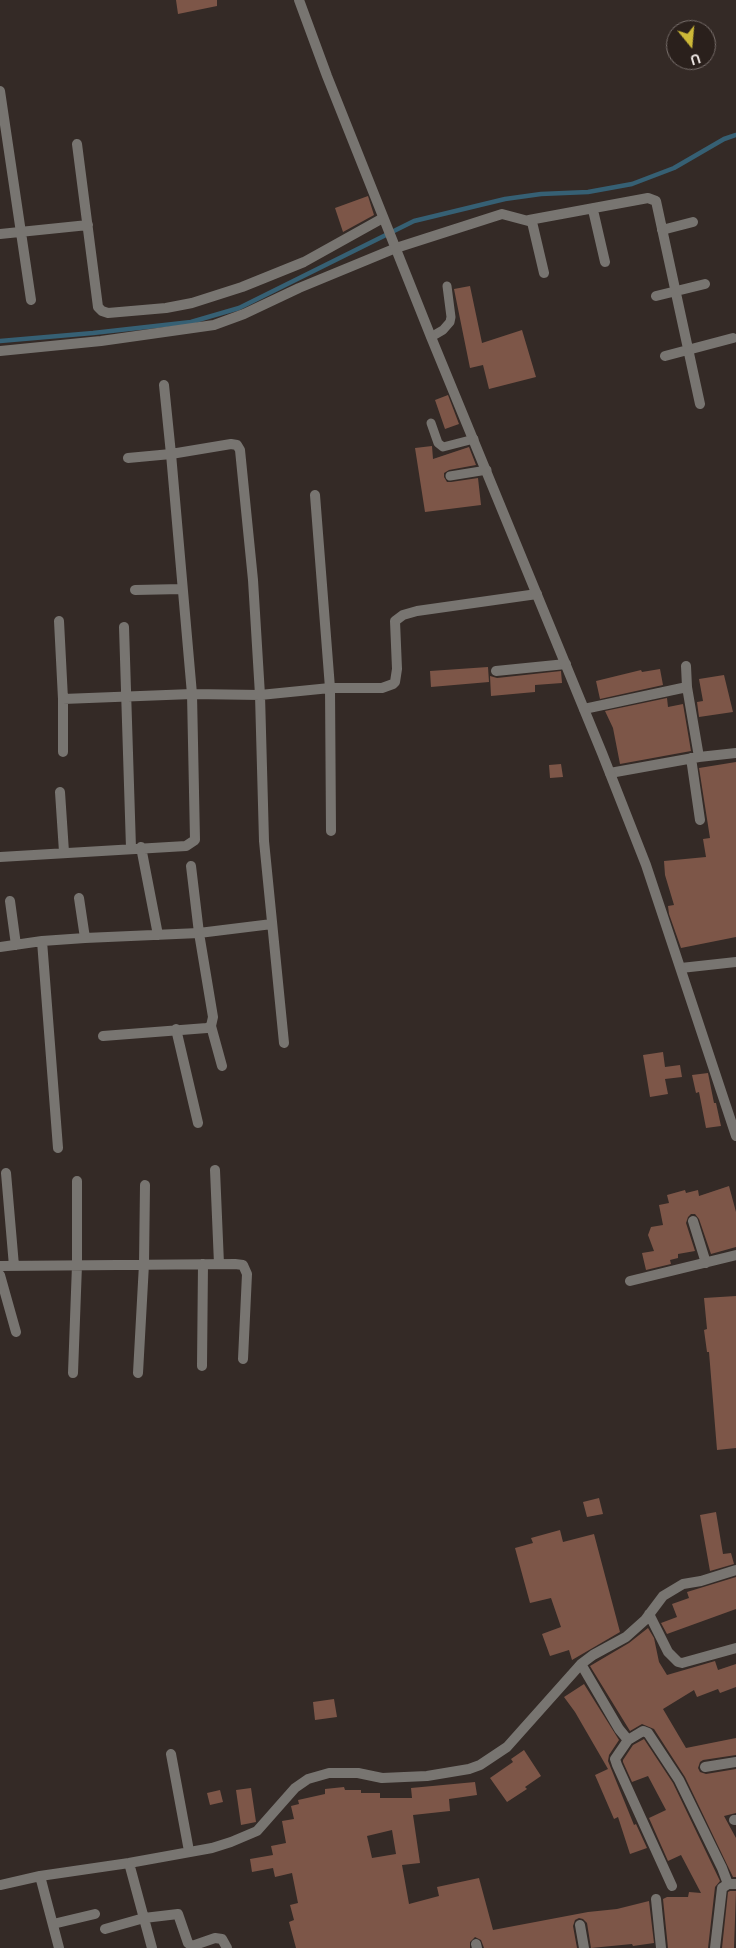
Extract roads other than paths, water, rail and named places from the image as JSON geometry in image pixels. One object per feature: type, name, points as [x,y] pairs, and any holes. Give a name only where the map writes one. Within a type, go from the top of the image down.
[{"type":"street","points":[[299,0],[327,76],[431,337],[566,664],[646,865],[736,1136]]},
{"type":"street","points":[[0,91],[31,300]]},
{"type":"street","points":[[77,144],[98,307],[108,313],[166,308],[192,303],[242,287],[304,262],[385,221]]},
{"type":"street","points":[[0,351],[101,341],[214,324],[244,314],[394,244],[502,214],[529,220],[652,199],[656,202],[700,404]]},
{"type":"street","points":[[593,210],[605,262]]},
{"type":"street","points":[[529,220],[534,227],[544,272]]},
{"type":"street","points":[[662,230],[693,222]]},
{"type":"street","points":[[0,234],[88,225]]},
{"type":"street","points":[[656,296],[705,284]]},
{"type":"street","points":[[665,356],[733,338]]},
{"type":"street","points":[[0,857],[136,847],[186,846],[195,840],[192,694],[164,384]]},
{"type":"street","points":[[128,458],[171,454],[231,444],[237,445],[242,457],[253,580],[260,695],[264,841],[284,1043]]},
{"type":"street","points":[[314,495],[330,688],[331,831]]},
{"type":"street","points":[[136,590],[182,589]]},
{"type":"street","points":[[63,699],[192,694],[260,695],[330,688],[382,688],[395,682],[397,669],[395,621],[403,615],[417,611],[537,594]]},
{"type":"street","points":[[59,621],[63,699],[63,752]]},
{"type":"street","points":[[124,627],[126,696],[136,847],[158,935]]},
{"type":"street","points":[[496,672],[566,664]]},
{"type":"street","points":[[686,666],[700,820]]},
{"type":"street","points":[[584,709],[687,687]]},
{"type":"street","points":[[610,773],[736,753]]},
{"type":"street","points":[[60,792],[64,852]]},
{"type":"street","points":[[191,866],[199,933],[213,1017],[211,1026],[222,1066]]},
{"type":"street","points":[[79,898],[85,938]]},
{"type":"street","points":[[10,901],[16,945]]},
{"type":"street","points":[[0,947],[42,941],[199,933],[272,924]]},
{"type":"street","points":[[42,941],[58,1148]]},
{"type":"street","points":[[681,968],[736,962]]},
{"type":"street","points":[[103,1036],[207,1028],[211,1026]]},
{"type":"street","points":[[176,1029],[198,1123]]},
{"type":"street","points":[[216,1170],[219,1264]]},
{"type":"street","points":[[6,1173],[14,1266]]},
{"type":"street","points":[[73,1373],[77,1265],[77,1181]]},
{"type":"street","points":[[138,1373],[144,1264],[145,1186]]},
{"type":"street","points":[[694,1222],[706,1263]]},
{"type":"street","points":[[630,1281],[736,1255]]},
{"type":"street","points":[[202,1366],[203,1264]]},
{"type":"street","points":[[0,1266],[242,1265],[246,1269],[243,1359]]},
{"type":"street","points":[[0,1275],[16,1332]]},
{"type":"street","points":[[0,1885],[40,1876],[130,1863],[231,1842],[257,1831],[295,1788],[308,1779],[329,1773],[358,1773],[382,1778],[427,1776],[469,1770],[507,1747],[581,1664],[593,1655],[626,1637],[645,1620],[656,1602],[673,1588],[736,1570]]},
{"type":"street","points":[[649,1614],[668,1652],[678,1662],[682,1663],[736,1648]]},
{"type":"street","points":[[581,1664],[619,1729],[628,1740]]},
{"type":"street","points":[[672,1886],[616,1766],[615,1759],[628,1740],[643,1731],[648,1733],[679,1780],[722,1868],[732,1884],[722,1888],[715,1948]]},
{"type":"street","points":[[171,1754],[190,1851]]},
{"type":"street","points":[[705,1767],[736,1762]]},
{"type":"street","points":[[130,1863],[152,1948]]},
{"type":"street","points":[[40,1876],[59,1948]]},
{"type":"street","points":[[656,1899],[662,1948]]},
{"type":"street","points":[[53,1924],[95,1914]]},
{"type":"street","points":[[105,1929],[144,1918],[178,1914],[188,1943],[192,1946],[215,1938],[222,1940],[227,1948]]},
{"type":"street","points":[[580,1925],[584,1948]]},
{"type":"lane","points":[[431,337],[443,330],[450,322],[447,286]]},
{"type":"lane","points":[[432,423],[438,443],[443,447],[474,439]]},
{"type":"lane","points":[[450,476],[487,470]]},
{"type":"waterway","points":[[0,341],[191,322],[239,308],[414,221],[505,199],[541,194],[588,192],[632,184],[674,168],[724,139],[736,135]]}]
